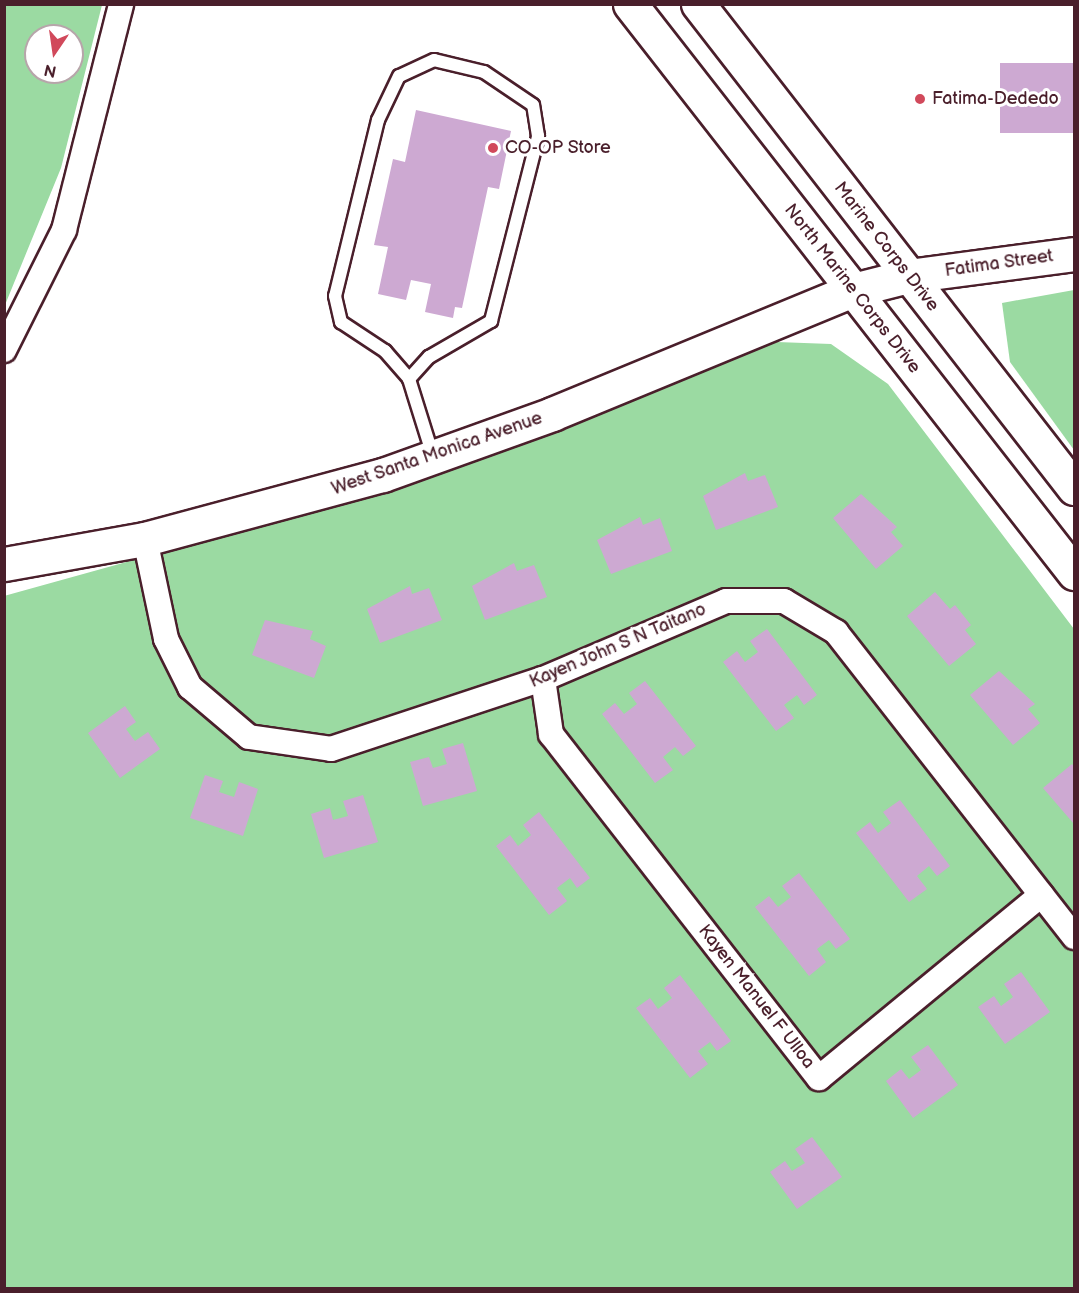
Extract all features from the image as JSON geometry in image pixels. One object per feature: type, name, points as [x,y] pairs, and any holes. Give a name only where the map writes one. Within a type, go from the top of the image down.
[{"type":"main road","name":"North Marine Corps Drive","points":[[630,4],[1074,573]]},
{"type":"main road","name":"Marine Corps Drive","points":[[698,4],[1074,488]]},
{"type":"main road","name":"Fatima Street","points":[[853,290],[908,276],[1074,254]]},
{"type":"main road","name":"West Santa Monica Avenue","points":[[4,564],[145,538],[301,500],[433,458],[853,290]]},
{"type":"street","points":[[4,350],[64,230],[120,4]]},
{"type":"street","name":"Kayen John S N Taitano","points":[[145,538],[166,639],[190,687],[249,737],[332,749],[543,679],[726,601],[784,601],[836,632],[1074,937]]},
{"type":"street","name":"Kayen Manuel F Ulloa","points":[[543,679],[551,734],[819,1078],[1041,895]]},
{"type":"lane","points":[[409,379],[429,357],[491,321],[538,136],[533,105],[484,72],[434,60],[399,76],[378,120],[335,296],[341,322],[385,351],[409,379],[433,458]]},
{"type":"green space","points":[[5,4],[102,5],[84,77],[84,24],[24,24],[24,84],[82,84],[61,168],[5,305]]},
{"type":"green space","points":[[1074,290],[1074,450],[1010,362],[1002,303]]},
{"type":"green space","points":[[777,342],[831,344],[888,384],[1074,629],[1074,1288],[5,1288],[4,596],[421,480]]},
{"type":"building","points":[[1000,63],[1074,63],[1074,133],[1000,133]]},
{"type":"building","points":[[416,110],[511,131],[499,189],[488,187],[462,308],[455,307],[453,318],[425,312],[431,284],[411,280],[406,300],[378,294],[388,247],[374,245],[393,159],[405,162]]},
{"type":"building","points":[[745,473],[748,481],[765,475],[778,507],[716,530],[703,496]]},
{"type":"building","points":[[861,494],[897,527],[891,532],[903,546],[876,569],[833,518]]},
{"type":"building","points":[[640,517],[643,525],[660,518],[672,551],[611,574],[597,540]]},
{"type":"building","points":[[514,563],[517,571],[534,565],[547,597],[485,620],[472,586]]},
{"type":"building","points":[[410,586],[412,594],[429,588],[442,620],[380,643],[367,609]]},
{"type":"building","points":[[935,592],[950,609],[955,605],[971,625],[965,630],[976,644],[949,666],[907,616]]},
{"type":"building","points":[[265,620],[313,631],[310,639],[326,646],[314,678],[252,655]]},
{"type":"building","points":[[767,629],[817,695],[804,705],[797,695],[784,705],[794,718],[776,731],[723,662],[737,651],[745,662],[758,652],[750,641]]},
{"type":"building","points":[[999,671],[1035,704],[1028,709],[1040,723],[1013,745],[970,695]]},
{"type":"building","points":[[645,681],[696,746],[683,756],[675,747],[663,757],[673,770],[655,783],[602,714],[615,703],[624,714],[637,704],[629,693]]},
{"type":"building","points":[[125,706],[136,722],[126,729],[135,741],[148,732],[160,749],[120,778],[88,733]]},
{"type":"building","points":[[463,743],[477,791],[423,806],[410,762],[429,757],[433,768],[447,764],[442,749]]},
{"type":"building","points":[[1072,764],[1074,767],[1074,824],[1043,788]]},
{"type":"building","points":[[205,775],[223,781],[219,792],[234,797],[239,782],[258,789],[243,836],[190,818]]},
{"type":"building","points":[[363,795],[378,842],[324,858],[311,814],[330,808],[333,820],[348,816],[343,801]]},
{"type":"building","points":[[900,800],[950,866],[937,876],[929,866],[917,876],[927,889],[909,902],[856,833],[870,822],[878,833],[891,823],[883,812]]},
{"type":"building","points":[[539,812],[590,878],[577,888],[570,878],[557,888],[567,901],[549,915],[496,846],[510,835],[518,846],[531,835],[523,825]]},
{"type":"building","points":[[799,873],[850,939],[836,949],[829,940],[817,949],[826,962],[809,976],[755,907],[769,896],[778,907],[791,897],[782,886]]},
{"type":"building","points":[[1021,972],[1050,1012],[1005,1044],[978,1007],[994,996],[1001,1006],[1013,997],[1004,984]]},
{"type":"building","points":[[680,975],[731,1041],[717,1051],[710,1042],[698,1051],[708,1064],[690,1078],[636,1008],[650,998],[658,1009],[672,998],[664,988]]},
{"type":"building","points":[[928,1045],[958,1085],[913,1118],[886,1081],[901,1069],[909,1079],[921,1070],[911,1057]]},
{"type":"building","points":[[812,1137],[842,1177],[797,1209],[770,1172],[785,1161],[792,1171],[805,1163],[795,1149]]},
{"type":"place","name":"Fatima-Dededo","points":[[920,99]]},
{"type":"place","name":"CO-OP Store","points":[[493,148]]}]
